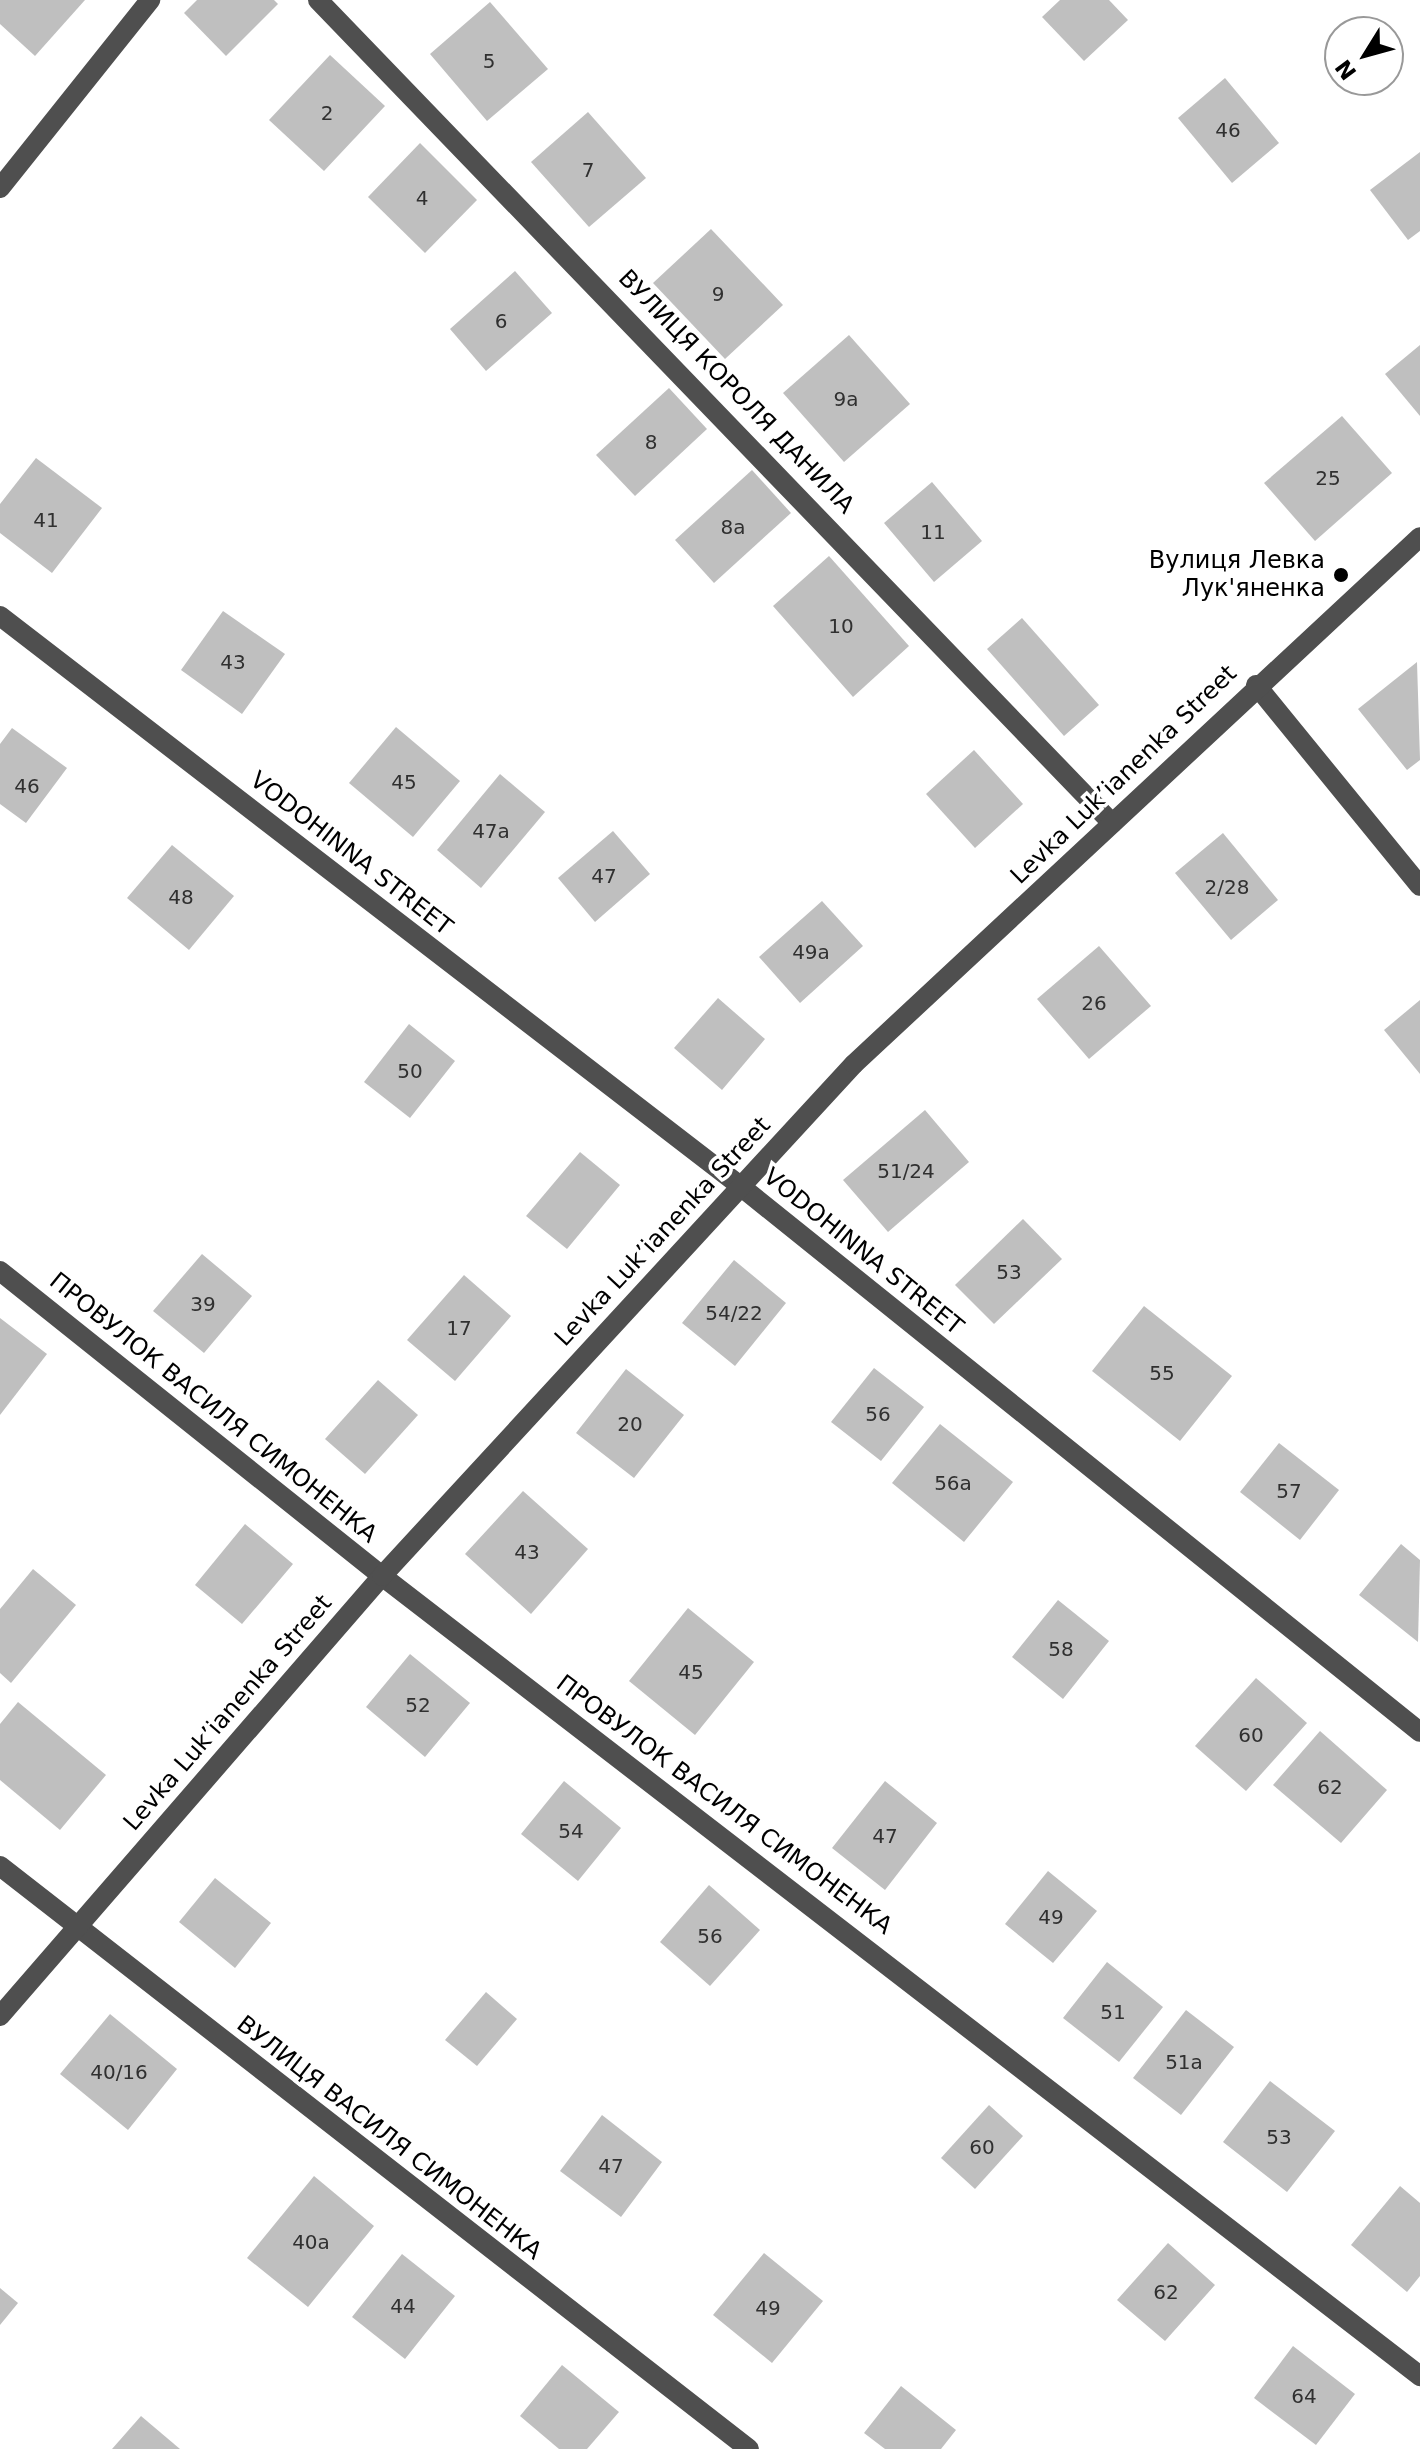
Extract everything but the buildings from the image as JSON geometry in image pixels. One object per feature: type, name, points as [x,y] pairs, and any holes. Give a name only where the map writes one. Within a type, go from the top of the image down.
[{"type":"street","points":[[0,188],[150,0]]},
{"type":"street","name":"ВУЛИЦЯ КОРОЛЯ ДАНИЛА","points":[[318,0],[1112,823]]},
{"type":"street","name":"Levka Lukʼianenka Street","points":[[0,2016],[382,1576],[739,1185],[854,1064],[1256,685],[1420,537]]},
{"type":"street","name":"VODOHINNA STREET","points":[[0,616],[739,1185],[1420,1732]]},
{"type":"street","points":[[1256,685],[1420,886]]},
{"type":"street","name":"ПРОВУЛОК ВАСИЛЯ СИМОНЕНКА","points":[[0,1271],[382,1576],[1420,2376]]},
{"type":"street","name":"ВУЛИЦЯ ВАСИЛЯ СИМОНЕНКА","points":[[0,1866],[75,1929],[749,2449]]},
{"type":"place","name":"Вулиця Левка Лук'яненка","points":[[1341,575]]}]
